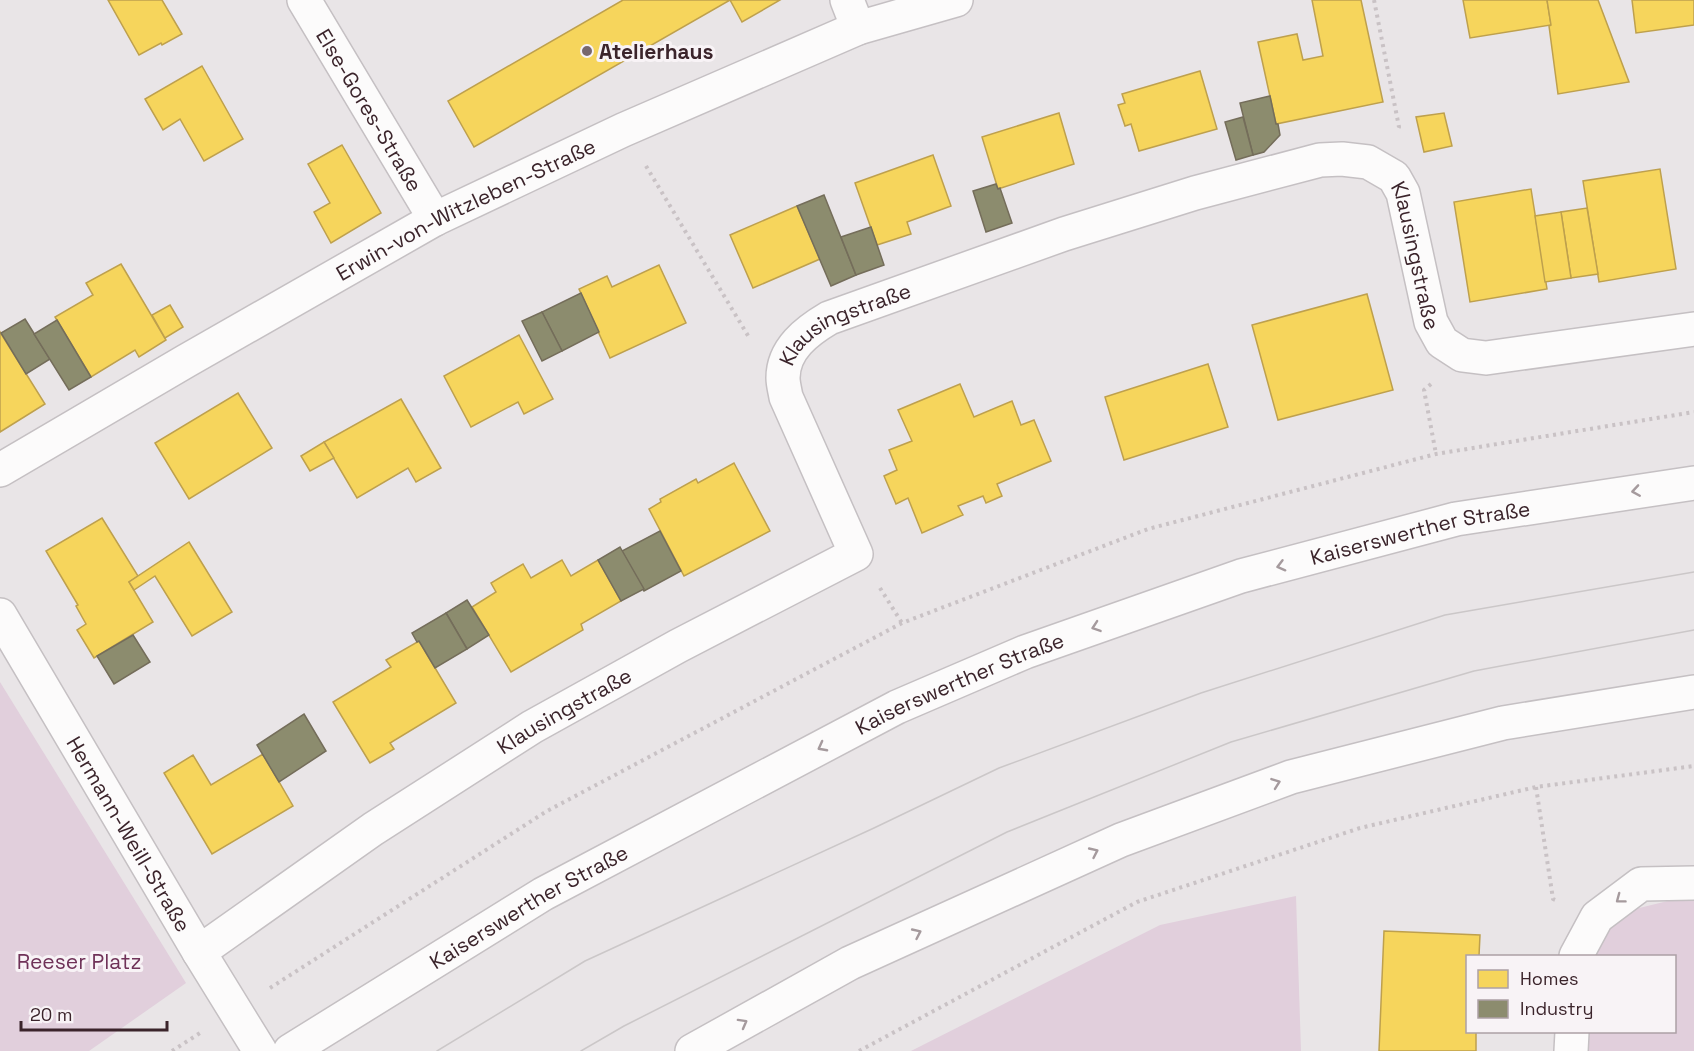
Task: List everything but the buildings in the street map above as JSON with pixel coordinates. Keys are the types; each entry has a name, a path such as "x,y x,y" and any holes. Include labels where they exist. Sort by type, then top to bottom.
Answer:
{"street":[{"name":"Else-Gores-Straße","path":"304,0 435,219"},
{"name":"Erwin-von-Witzleben-Straße","path":"0,470 435,219 623,130 853,14 956,0"},
{"name":"Klausingstraße","path":"199,952 373,829 532,727 678,646 856,554 786,397 783,376 788,355 798,341 813,327 829,318 1064,234 1195,194 1320,160 1342,159 1368,162 1394,177 1403,193 1431,322 1442,342 1462,355"},
{"path":"1462,355 1486,358 1694,329"},
{"name":"Kaiserswerther Straße","path":"290,1051 543,894 897,707 1025,652 1241,576 1456,519 1694,483"},
{"name":"Hermann-Weill-Straße","path":"0,615 260,1051"},
{"path":"692,1051 850,963 1121,840 1291,777 1503,723 1694,692"},
{"path":"1577,955 1598,916 1641,884 1694,883"},
{"path":"1571,1051 1572,1033"}],"path":[{"path":"1374,0 1399,127 1380,168"},
{"path":"623,130 749,338 788,355"},
{"path":"1436,454 1424,390 1462,355"},
{"path":"859,1051 1137,902 1360,828 1536,787 1694,766"},
{"path":"1536,787 1553,899 1598,916"}],"green space":[{"name":"Reeser Platz","path":"0,682 186,983 89,1051 0,1051"},
{"path":"1296,896 1301,1051 911,1051 1160,925"},
{"path":"1676,899 1694,899 1694,1051 1583,1051 1584,1033 1676,1033 1676,955 1589,955 1600,931 1627,911"}],"tram line":[{"path":"437,1051 585,961 999,768 1201,693 1445,615 1694,572"},
{"path":"581,1051 624,1026 1007,832 1231,742 1474,671 1694,630"}],"place":[{"name":"Atelierhaus","path":"587,51"}]}
